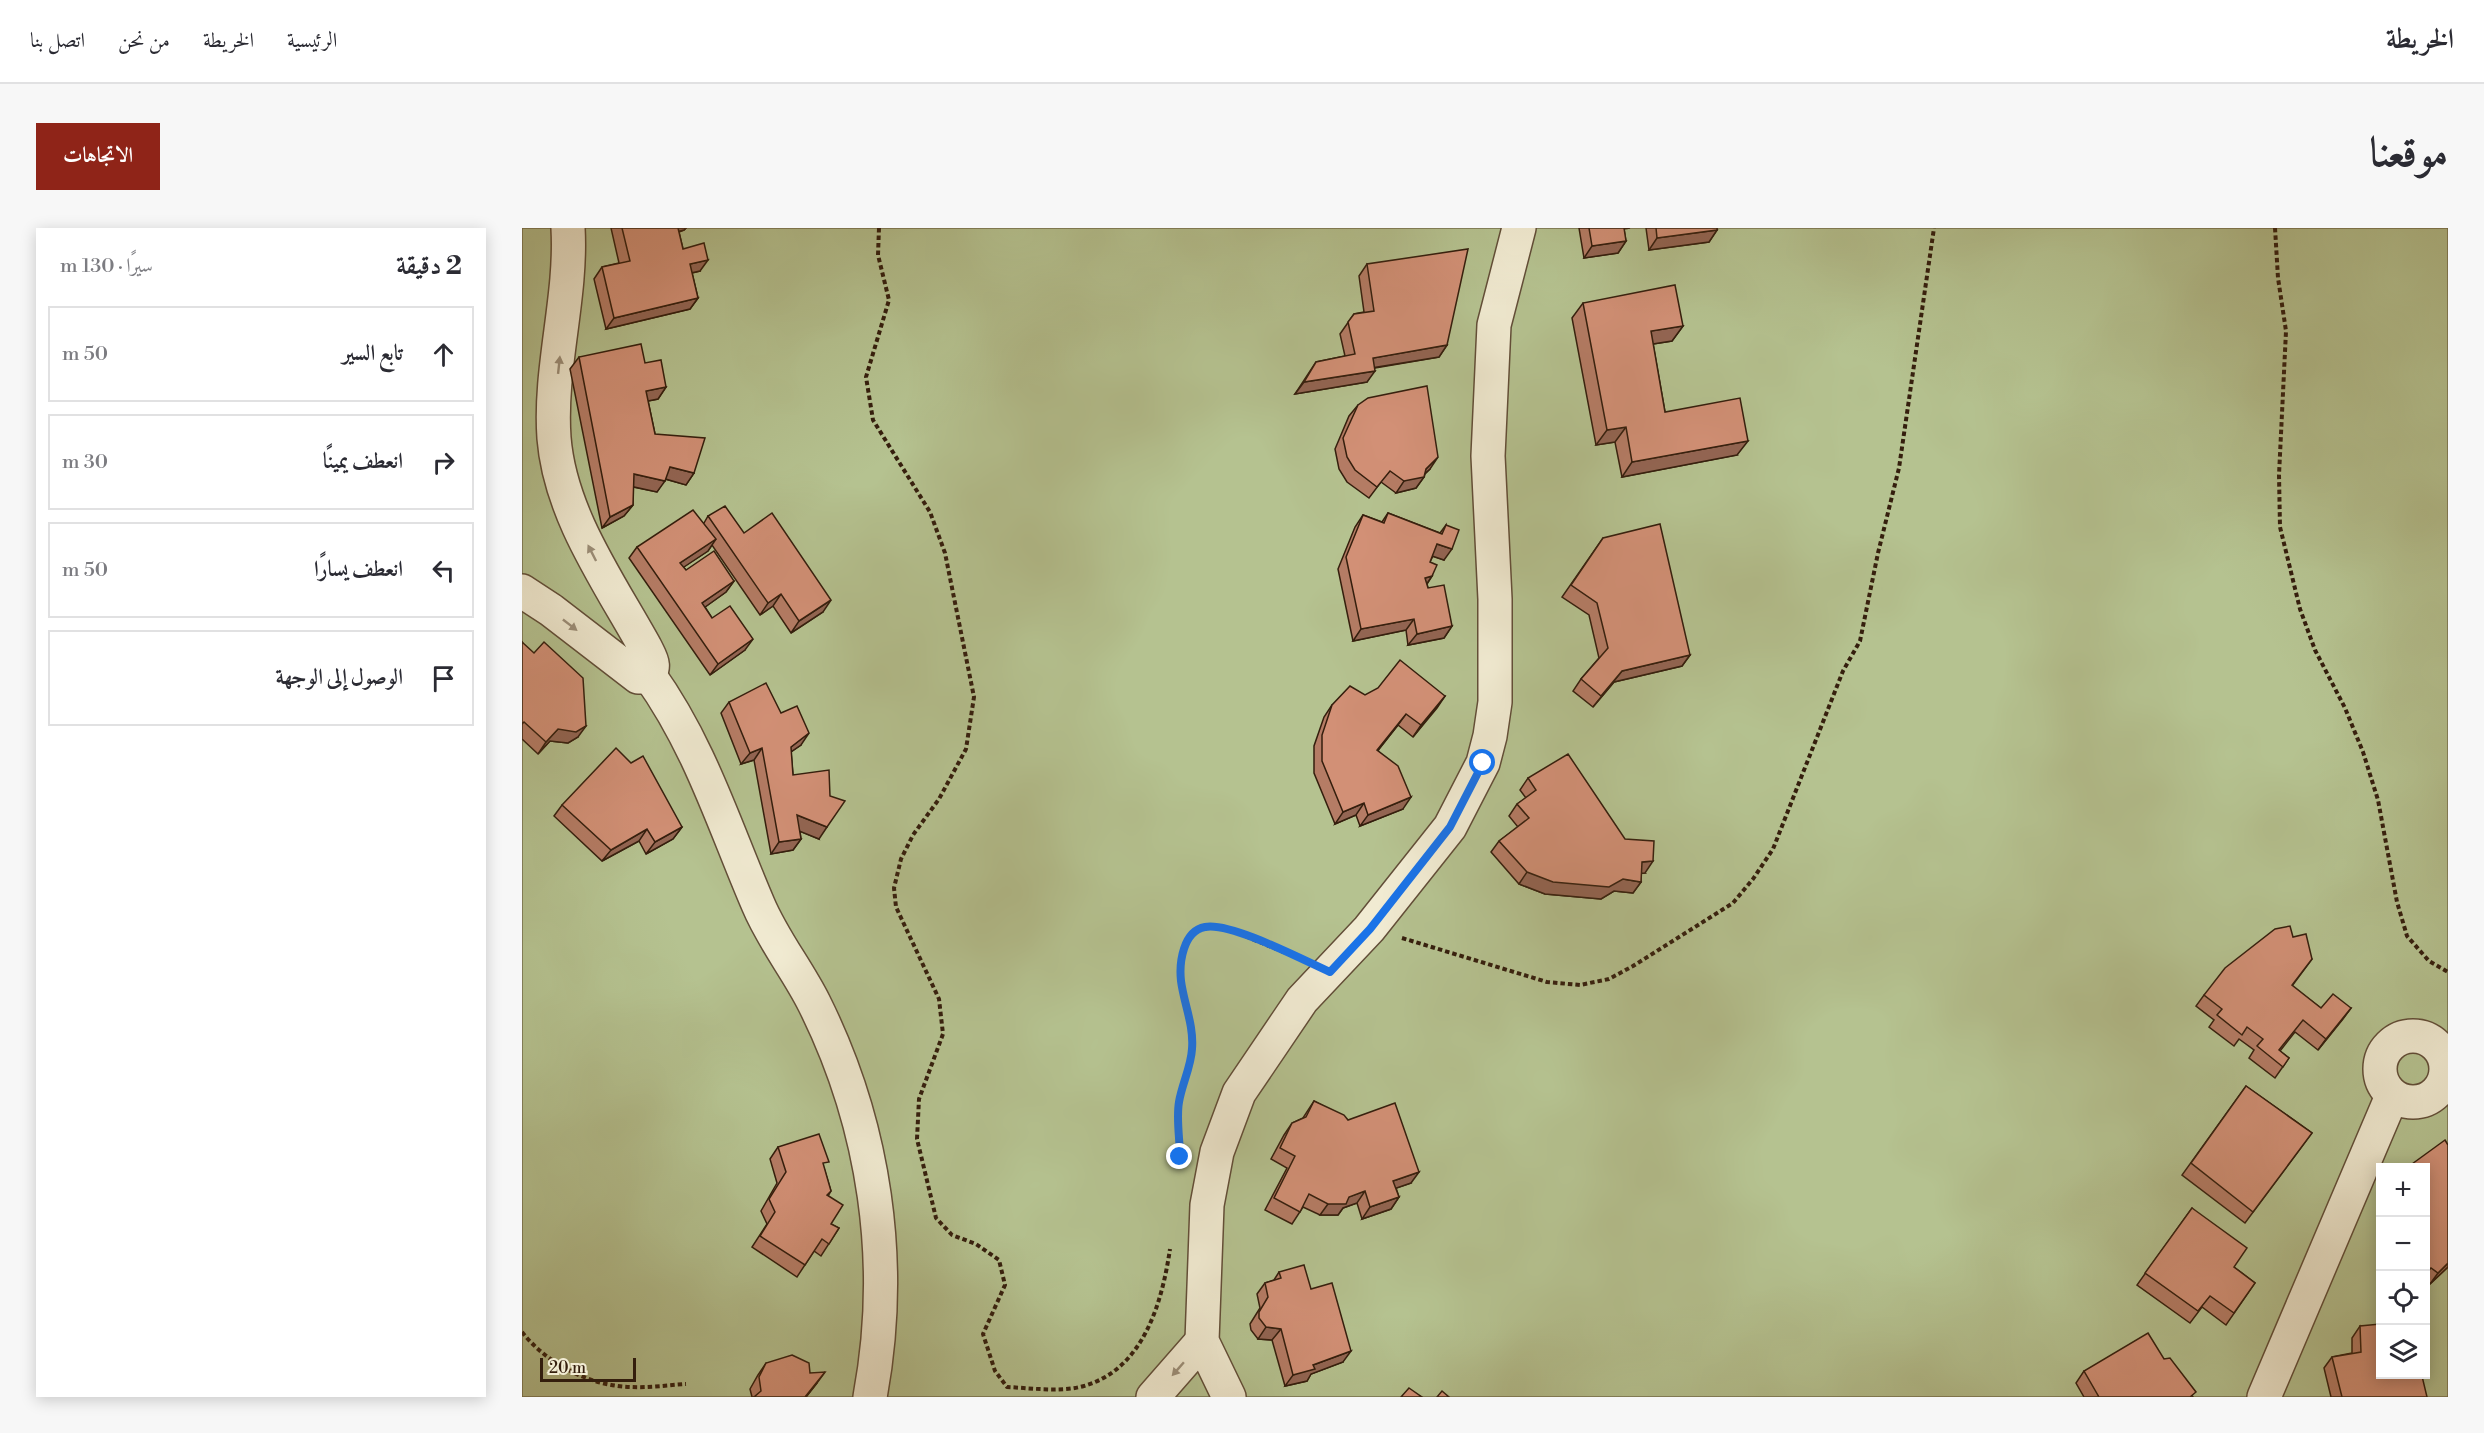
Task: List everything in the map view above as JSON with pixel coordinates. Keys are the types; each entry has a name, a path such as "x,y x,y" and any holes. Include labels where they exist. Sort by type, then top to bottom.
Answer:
{"street":[{"path":"522,591 551,610 634,675 642,678 649,675 653,669 652,662 578,526 557,458 554,437 555,395 568,272 568,228"},
{"path":"1229,1397 1202,1341 1207,1205 1217,1152 1239,1094 1269,1045 1302,999 1370,929 1450,827 1483,763 1490,736 1495,702 1495,599 1488,456 1494,325 1519,228"},
{"path":"649,675 701,762 759,907 777,944 813,1000 831,1038 850,1092 874,1190 881,1247 881,1327 870,1397"},
{"path":"2416,1036 2432,1042 2443,1055 2447,1072 2442,1086 2432,1097 2419,1102 2405,1102 2392,1096 2382,1082 2379,1065 2386,1049 2399,1039 2416,1036"},
{"path":"2264,1397 2392,1096"},
{"path":"1153,1397 1202,1341"}],"path":[{"path":"879,228 878,255 889,300 866,377 873,420 930,512 945,552 974,697 966,749 939,799 913,835 901,859 894,888 896,907 939,999 943,1034 919,1099 917,1139 936,1218 952,1235 976,1244 999,1260 1005,1285 983,1334 995,1371 1007,1387 1045,1389 1081,1387 1115,1371 1131,1356 1154,1316 1164,1290 1170,1247"},
{"path":"1370,929 1547,982 1580,985 1609,978 1633,966 1733,903 1753,879 1773,849 1843,671 1860,642 1899,468 1934,228"},
{"path":"2275,228 2277,268 2286,331 2278,474 2280,527 2303,619 2314,650 2358,741 2378,800 2397,902 2407,936 2429,961 2448,972"},
{"path":"1179,1169 1178,1105 1192,1049 1190,1013 1181,982 1181,964 1185,946 1193,933 1206,927 1233,931 1330,972"},
{"path":"522,1332 533,1347 579,1377 629,1387 686,1384"}],"green space":[{"path":"522,228 2448,228 2448,1397 522,1397"}],"building":[{"path":"622,228 678,228 683,249 704,243 708,260 690,264 698,298 614,318 602,267 630,261"},
{"path":"1589,228 1624,228 1626,241 1592,246"},
{"path":"1656,228 1717,228 1717,230 1657,238"},
{"path":"1468,249 1447,345 1373,358 1375,371 1304,382 1316,362 1355,354 1348,322 1354,314 1374,311 1367,264"},
{"path":"1675,285 1683,326 1651,331 1665,412 1740,398 1748,441 1632,462 1626,427 1607,430 1583,303"},
{"path":"641,344 645,363 661,360 666,387 646,391 655,434 705,438 694,473 670,467 665,481 634,474 633,505 610,517 579,357"},
{"path":"1427,386 1438,457 1426,469 1424,477 1404,481 1390,471 1377,487 1355,470 1347,457 1343,438 1358,405 1368,398"},
{"path":"725,506 744,533 772,513 831,600 799,621 781,594 768,603 708,516"},
{"path":"693,510 716,539 680,563 686,570 714,551 734,581 702,603 712,618 730,606 753,639 718,664 637,547"},
{"path":"1388,513 1442,534 1446,525 1459,530 1452,549 1437,544 1430,562 1437,565 1432,576 1425,578 1428,588 1444,585 1452,626 1417,634 1414,619 1361,629 1346,557 1363,515 1384,523"},
{"path":"1660,524 1690,655 1622,671 1601,696 1581,679 1608,648 1597,603 1571,585 1603,538"},
{"path":"522,642 534,653 544,642 583,678 586,726 576,732 558,729 546,742 524,722 522,724"},
{"path":"1400,660 1445,696 1421,725 1406,714 1377,750 1398,766 1411,797 1368,815 1364,803 1343,812 1322,761 1322,735 1332,705 1350,686 1365,695 1378,688"},
{"path":"766,683 781,713 797,706 809,733 791,747 793,775 829,770 830,796 845,801 827,827 797,815 801,839 779,842 762,748 750,753 729,702"},
{"path":"616,748 631,763 643,756 682,827 655,842 647,829 611,850 562,805"},
{"path":"1568,754 1625,839 1654,841 1653,861 1642,862 1641,882 1623,879 1609,887 1553,882 1527,872 1499,841 1529,818 1517,804 1536,790 1528,778"},
{"path":"2290,926 2293,937 2306,934 2312,959 2292,985 2321,1008 2333,994 2351,1008 2326,1039 2303,1020 2279,1050 2289,1058 2283,1067 2257,1046 2263,1039 2247,1027 2242,1035 2217,1015 2222,1009 2204,995 2225,968 2275,929"},
{"path":"2246,1086 2312,1133 2253,1212 2191,1163"},
{"path":"1314,1101 1344,1115 1348,1120 1395,1103 1419,1172 1393,1181 1399,1197 1370,1207 1365,1191 1349,1197 1346,1204 1328,1204 1309,1194 1300,1212 1274,1198 1295,1156 1280,1148 1292,1123 1306,1117"},
{"path":"819,1134 829,1162 823,1163 831,1191 827,1195 843,1205 831,1224 839,1228 829,1244 822,1239 805,1265 760,1236 775,1212 769,1199 786,1172 778,1147"},
{"path":"2445,1140 2448,1145 2448,1263 2438,1273 2430,1269 2430,1163 2413,1163"},
{"path":"2192,1208 2247,1248 2234,1267 2255,1283 2234,1313 2210,1296 2198,1311 2145,1273"},
{"path":"1304,1265 1311,1289 1332,1283 1351,1351 1313,1365 1315,1369 1293,1375 1281,1329 1266,1327 1259,1318 1259,1312 1268,1297 1265,1283 1281,1278 1279,1272"},
{"path":"2376,1324 2376,1379 2423,1379 2427,1397 2342,1397 2332,1357 2361,1352 2360,1326"},
{"path":"2148,1333 2164,1359 2170,1358 2196,1392 2190,1397 2099,1397 2084,1371"},
{"path":"792,1355 809,1363 810,1373 825,1372 805,1397 754,1397 761,1391 759,1377 766,1363"},
{"path":"1409,1388 1422,1397 1401,1397"},
{"path":"1442,1391 1449,1397 1437,1397"}],"route":[{"path":"1180,1157 1178,1105 1192,1049 1190,1013 1181,982 1181,964 1185,946 1193,933 1206,927 1220,927 1330,972 1370,929 1417,866 1450,827 1467,798 1483,763"}]}
